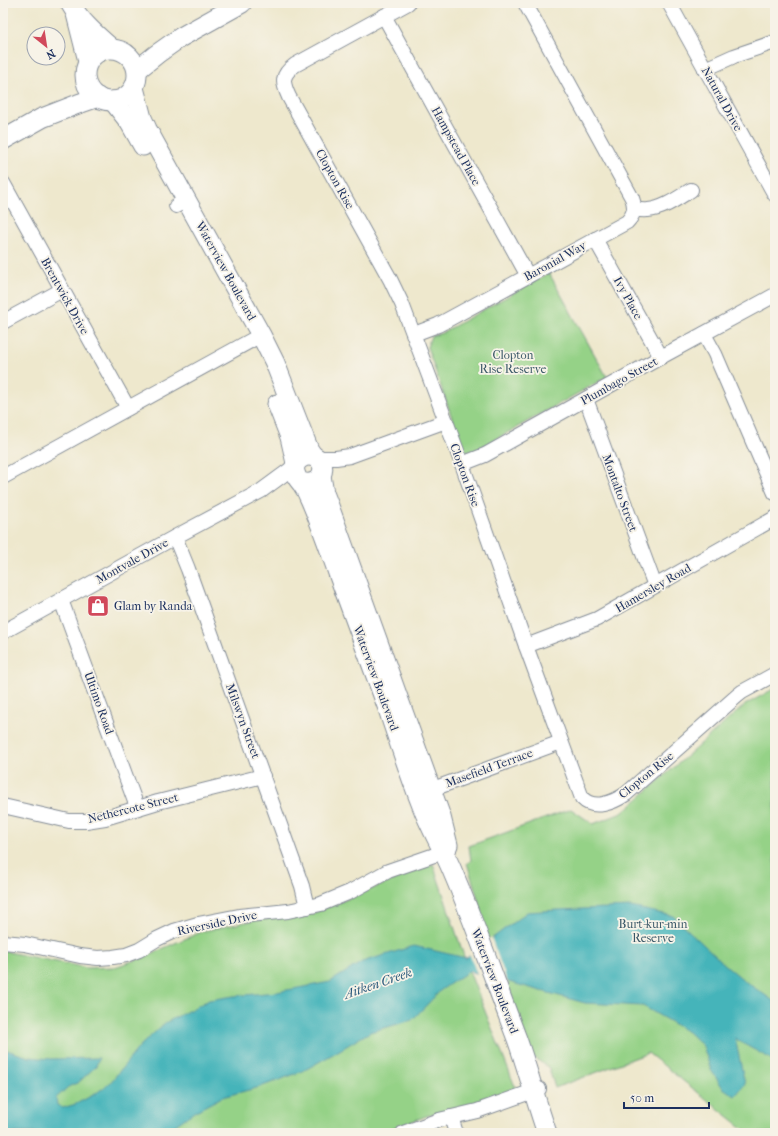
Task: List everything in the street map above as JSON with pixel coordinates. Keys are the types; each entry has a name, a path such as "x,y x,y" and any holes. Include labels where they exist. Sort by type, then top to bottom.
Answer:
{"street":[{"path":"127,65 242,3"},
{"name":"Clopton Rise","path":"408,3 290,68 286,72 284,82 285,87 390,279 402,304 462,464 526,646 582,798 588,804 593,805 619,799 742,692 775,674"},
{"path":"525,3 632,198 635,209 646,211 654,210 691,190"},
{"name":"Natural Drive","path":"669,3 775,195"},
{"path":"3,140 42,118 78,104 105,99 121,99 128,95 127,65 95,35 73,8"},
{"path":"73,8 86,70 87,86 92,93 105,99"},
{"name":"Hampstead Place","path":"384,16 528,276"},
{"path":"705,69 734,56 775,42"},
{"path":"42,118 86,70 94,54 102,50 127,65"},
{"name":"Waterview Boulevard","path":"127,65 142,118 181,203"},
{"name":"Waterview Boulevard","path":"105,99 136,134 181,203 256,338 275,364 309,450 318,466 324,493 370,642"},
{"name":"Brentwick Drive","path":"3,183 128,408"},
{"name":"Baronial Way","path":"414,334 438,325 627,222 634,214 635,209"},
{"name":"Ivy Place","path":"595,239 661,357"},
{"path":"3,322 62,290"},
{"name":"Plumbago Street","path":"462,464 485,455 775,295"},
{"path":"704,334 715,354 775,493"},
{"path":"3,476 256,338"},
{"name":"Waterview Boulevard","path":"256,338 266,375 288,431 298,473 370,642 425,792 441,817 446,851 454,874 536,1090 558,1133"},
{"name":"Montalto Street","path":"586,399 655,586"},
{"path":"318,466 336,458 350,456 446,421"},
{"path":"307,456 318,466 317,481 312,483 307,484 298,473 298,460 304,457 307,456"},
{"name":"Montvale Drive","path":"3,632 261,491 287,483 298,473"},
{"name":"Hamersley Road","path":"526,646 598,620 775,518"},
{"name":"Milswyn Street","path":"175,537 263,776 302,886 307,907"},
{"name":"Ultimo Road","path":"61,600 137,808"},
{"name":"Masefield Terrace","path":"425,792 561,742"},
{"name":"Nethercote Street","path":"3,806 69,821 86,821 105,818 137,808 263,776"},
{"name":"Riverside Drive","path":"3,942 25,944 80,956 98,958 113,957 138,950 174,931 198,924 239,916 288,911 336,898 388,871 446,851"},
{"path":"403,1133 431,1122 477,1112 536,1090"},
{"name":"Waterview Boulevard","path":"536,1090 547,1133"},
{"path":"451,1117 456,1133"}],"green space":[{"name":"Clopton Rise Reserve","path":"549,273 607,377 471,453 463,449 427,347 431,336 442,333"},
{"name":"Burt-kur-min Reserve","path":"775,688 775,1133 749,1133 648,1053 555,1088 549,1068 532,1056 481,918 481,909 467,863 471,861 469,846 571,809 593,824 622,813 745,705"},
{"path":"433,864 469,971 516,1089 468,1107 435,1113 380,1133 3,1133 3,951 87,968 115,967 142,958 204,931 251,921 313,913"}],"water":[{"name":"Aitken Creek","path":"631,907 673,916 722,962 746,982 775,1002 775,1064 771,1059 735,1038 745,1084 735,1096 723,1088 711,1070 703,1046 688,1032 643,1006 585,1003 469,971 441,990 412,1020 370,1032 303,1071 260,1087 222,1097 194,1112 164,1133 3,1133 3,1049 29,1057 51,1059 99,1058 96,1066 79,1082 68,1087 56,1098 57,1105 63,1108 76,1104 95,1094 110,1083 140,1046 165,1023 209,1000 277,992 330,982 362,962 414,946 466,958 527,912"}],"pier":[{"path":"491,937 508,984 478,976 469,953"}],"place":[{"name":"Glam by Randa","path":"98,606"}]}
